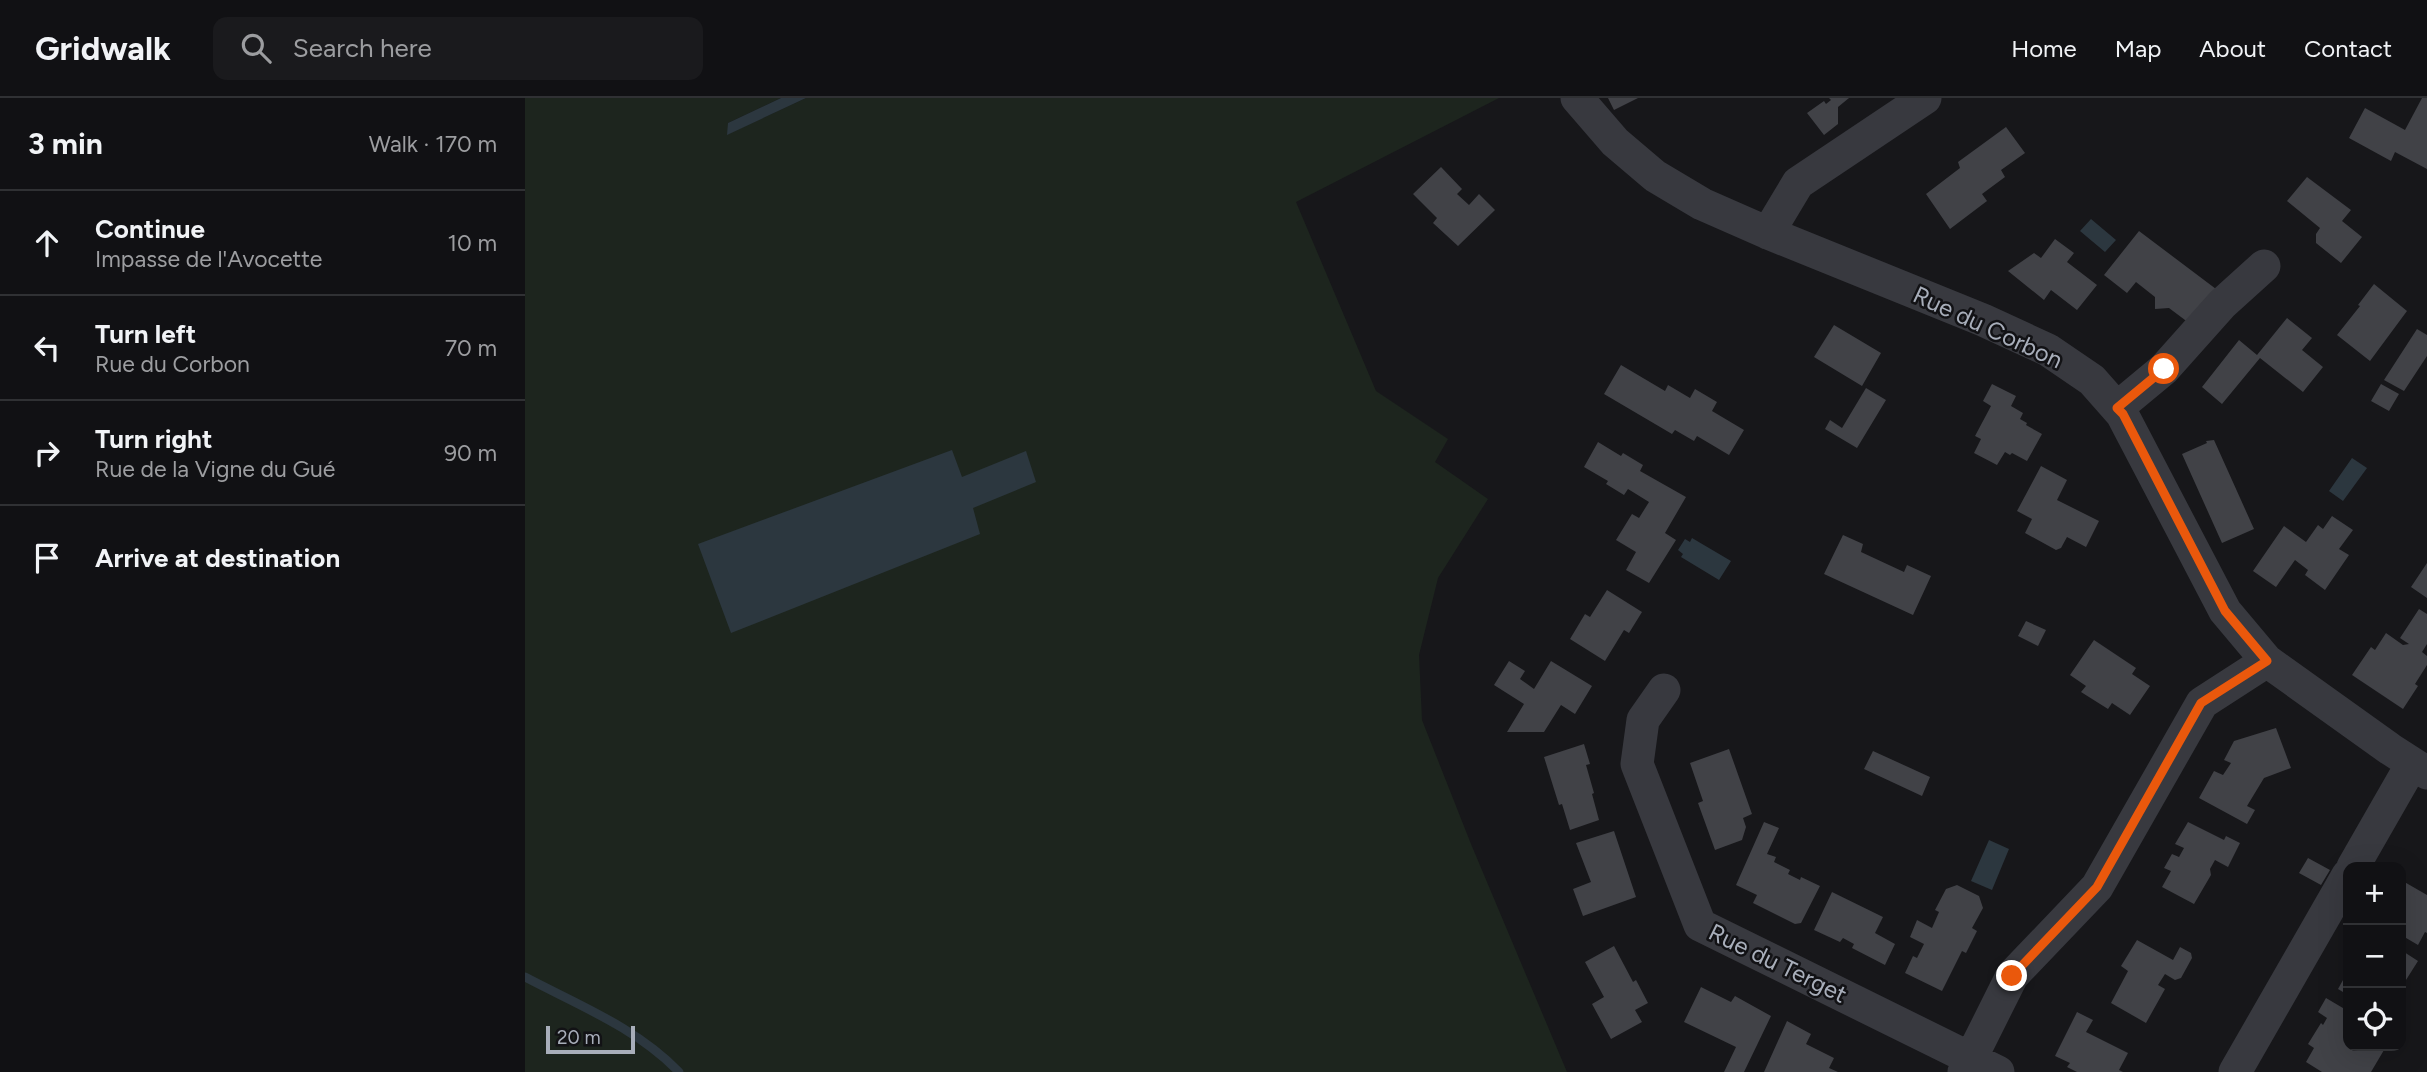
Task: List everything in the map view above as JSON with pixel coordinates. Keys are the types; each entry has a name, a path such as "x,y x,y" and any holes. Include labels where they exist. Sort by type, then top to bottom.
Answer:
{"street":[{"name":"Rue du Corbon","path":"1577,98 1615,142 1655,176 1702,204 1983,320 2048,350 2092,380 2123,414 2225,611 2267,661 2420,768"},
{"path":"1767,233 1798,183 1925,98"},
{"path":"2117,408 2164,369 2222,304 2264,266"},
{"path":"1978,1067 2012,976 2097,887 2201,703 2267,661"},
{"name":"Rue du Terget","path":"1664,690 1643,720 1637,764 1700,925 1978,1067"},
{"path":"2356,862 2420,768"},
{"path":"2235,1072 2343,884"}],"shaded area":[{"path":"525,98 781,98 728,123 728,134 806,98 1499,98 1296,202 1376,391 1448,439 1435,462 1488,499 1438,578 1419,655 1422,720 1567,1072 525,1072"},
{"path":"781,98 806,98 727,135 728,123"},
{"path":"2091,219 2116,240 2105,252 2080,231"},
{"path":"952,450 962,477 1026,451 1036,482 973,508 980,534 731,633 698,544"},
{"path":"2352,458 2367,468 2343,501 2329,491"},
{"path":"1692,538 1731,561 1719,580 1681,557 1683,554 1678,550 1685,539 1690,542"},
{"path":"1989,840 2009,849 1992,890 1971,881"}],"building":[{"path":"1608,98 1638,98 1614,110"},
{"path":"1829,98 1849,98 1838,107 1838,124 1824,135 1807,113 1824,101 1826,104 1831,100"},
{"path":"2422,98 2427,98 2427,169 2395,152 2391,161 2349,138 2365,108 2405,130"},
{"path":"2006,127 2025,153 2001,170 2005,177 1982,194 1987,201 1950,229 1926,194 1960,168 1958,162"},
{"path":"1441,167 1462,189 1457,194 1469,205 1479,194 1495,210 1458,246 1433,223 1437,218 1413,194"},
{"path":"2307,177 2351,210 2342,221 2362,237 2341,263 2316,243 2316,234 2320,228 2287,201"},
{"path":"2139,231 2216,289 2189,323 2169,308 2155,309 2155,297 2136,282 2127,293 2104,275"},
{"path":"2055,239 2074,253 2067,262 2097,285 2077,310 2051,290 2044,300 2008,271 2034,253 2041,258"},
{"path":"2374,284 2407,311 2370,361 2337,335"},
{"path":"2287,318 2312,338 2302,350 2323,367 2303,392 2260,358 2222,404 2202,387 2239,340 2257,355"},
{"path":"1834,325 1881,353 1862,386 1814,357"},
{"path":"2417,329 2427,335 2427,356 2404,391 2384,380"},
{"path":"1621,365 1665,391 1668,385 1690,398 1695,389 1717,402 1712,411 1744,430 1729,455 1697,436 1694,441 1675,430 1672,434 1604,394"},
{"path":"1992,384 2016,396 2011,406 2023,413 2020,419 2027,423 2026,425 2042,434 2027,461 2005,452 1997,465 1974,453 1981,439 1975,436 1991,406 1983,401"},
{"path":"2381,384 2399,394 2389,411 2371,401"},
{"path":"1866,388 1886,400 1857,448 1825,429 1830,420 1842,428"},
{"path":"2214,440 2254,529 2222,543 2182,454 2207,443 2206,441"},
{"path":"1598,442 1643,465 1640,471 1686,497 1665,533 1676,540 1649,583 1626,570 1636,552 1616,540 1632,514 1639,518 1649,502 1628,489 1624,495 1606,484 1608,481 1584,467"},
{"path":"2041,466 2067,480 2057,500 2099,521 2086,547 2067,537 2061,548 2056,550 2025,533 2032,519 2017,511"},
{"path":"2332,516 2353,530 2339,549 2349,555 2325,590 2305,575 2308,570 2295,560 2276,587 2253,571 2284,526 2306,542 2318,525 2323,529"},
{"path":"1843,535 1863,544 1861,552 1904,572 1907,565 1931,576 1913,615 1824,574"},
{"path":"2427,563 2427,598 2411,587"},
{"path":"1607,590 1642,612 1629,633 1624,630 1605,661 1570,639 1585,614 1590,617"},
{"path":"2419,609 2427,614 2427,644 2422,652 2427,656 2427,665 2415,684 2418,686 2403,709 2352,675 2371,647 2375,650 2386,633 2403,645 2409,644 2400,638"},
{"path":"2026,621 2046,630 2038,646 2018,636"},
{"path":"2094,640 2136,668 2132,674 2150,686 2130,715 2112,703 2108,709 2081,692 2086,686 2070,675"},
{"path":"1509,661 1525,671 1520,679 1534,689 1551,661 1592,686 1575,714 1561,705 1544,732 1507,732 1524,704 1494,685"},
{"path":"2276,728 2291,768 2264,778 2247,806 2255,810 2247,824 2199,798 2214,771 2223,775 2231,763 2224,760 2234,741"},
{"path":"1584,744 1590,764 1586,765 1599,820 1570,830 1544,757"},
{"path":"1729,749 1752,814 1743,818 1746,827 1742,840 1715,850 1698,803 1703,801 1690,763"},
{"path":"1873,751 1930,777 1922,796 1864,769"},
{"path":"1764,822 1779,828 1767,854 1776,857 1774,862 1790,870 1788,874 1820,886 1801,923 1795,924 1753,903 1757,895 1736,885"},
{"path":"2188,822 2224,840 2226,836 2240,843 2228,867 2215,860 2210,869 2211,875 2194,904 2162,887 2171,871 2164,868 2172,854 2179,857 2184,848 2175,844"},
{"path":"1614,831 1636,897 1583,916 1573,889 1591,882 1576,843"},
{"path":"2308,858 2330,870 2321,885 2299,873"},
{"path":"2406,883 2427,895 2427,933 2425,932 2418,945 2406,938"},
{"path":"1957,885 1979,896 1983,908 1972,928 1977,931 1966,953 1962,951 1942,991 1905,973 1913,956 1917,958 1924,944 1910,937 1917,920 1932,928 1939,912 1935,910 1946,889"},
{"path":"1832,892 1883,917 1875,933 1895,944 1885,965 1852,948 1854,944 1843,938 1840,942 1814,930"},
{"path":"2137,940 2173,960 2180,947 2191,953 2192,958 2181,978 2175,980 2165,974 2158,985 2165,989 2146,1023 2111,1003 2128,971 2121,966"},
{"path":"1614,946 1633,982 1636,980 1648,1003 1635,1010 1642,1022 1611,1039 1592,1004 1604,997 1585,962"},
{"path":"2406,953 2418,961 2406,980"},
{"path":"1701,987 1731,1002 1735,996 1771,1016 1744,1072 1724,1072 1736,1047 1684,1022"},
{"path":"2326,998 2343,1008 2343,1051 2383,1051 2371,1072 2322,1072 2306,1062 2314,1048 2308,1044 2327,1018 2318,1012"},
{"path":"2077,1012 2093,1020 2086,1032 2128,1053 2119,1070 2123,1072 2077,1072 2067,1067 2070,1063 2055,1056"},
{"path":"1787,1021 1811,1034 1806,1044 1834,1058 1829,1068 1838,1072 1764,1072"}],"waterway":[{"path":"525,977 626,1030 679,1072"}],"route":[{"path":"2012,976 2097,887 2201,703 2267,661 2225,611 2123,414 2117,408 2164,369"}]}
